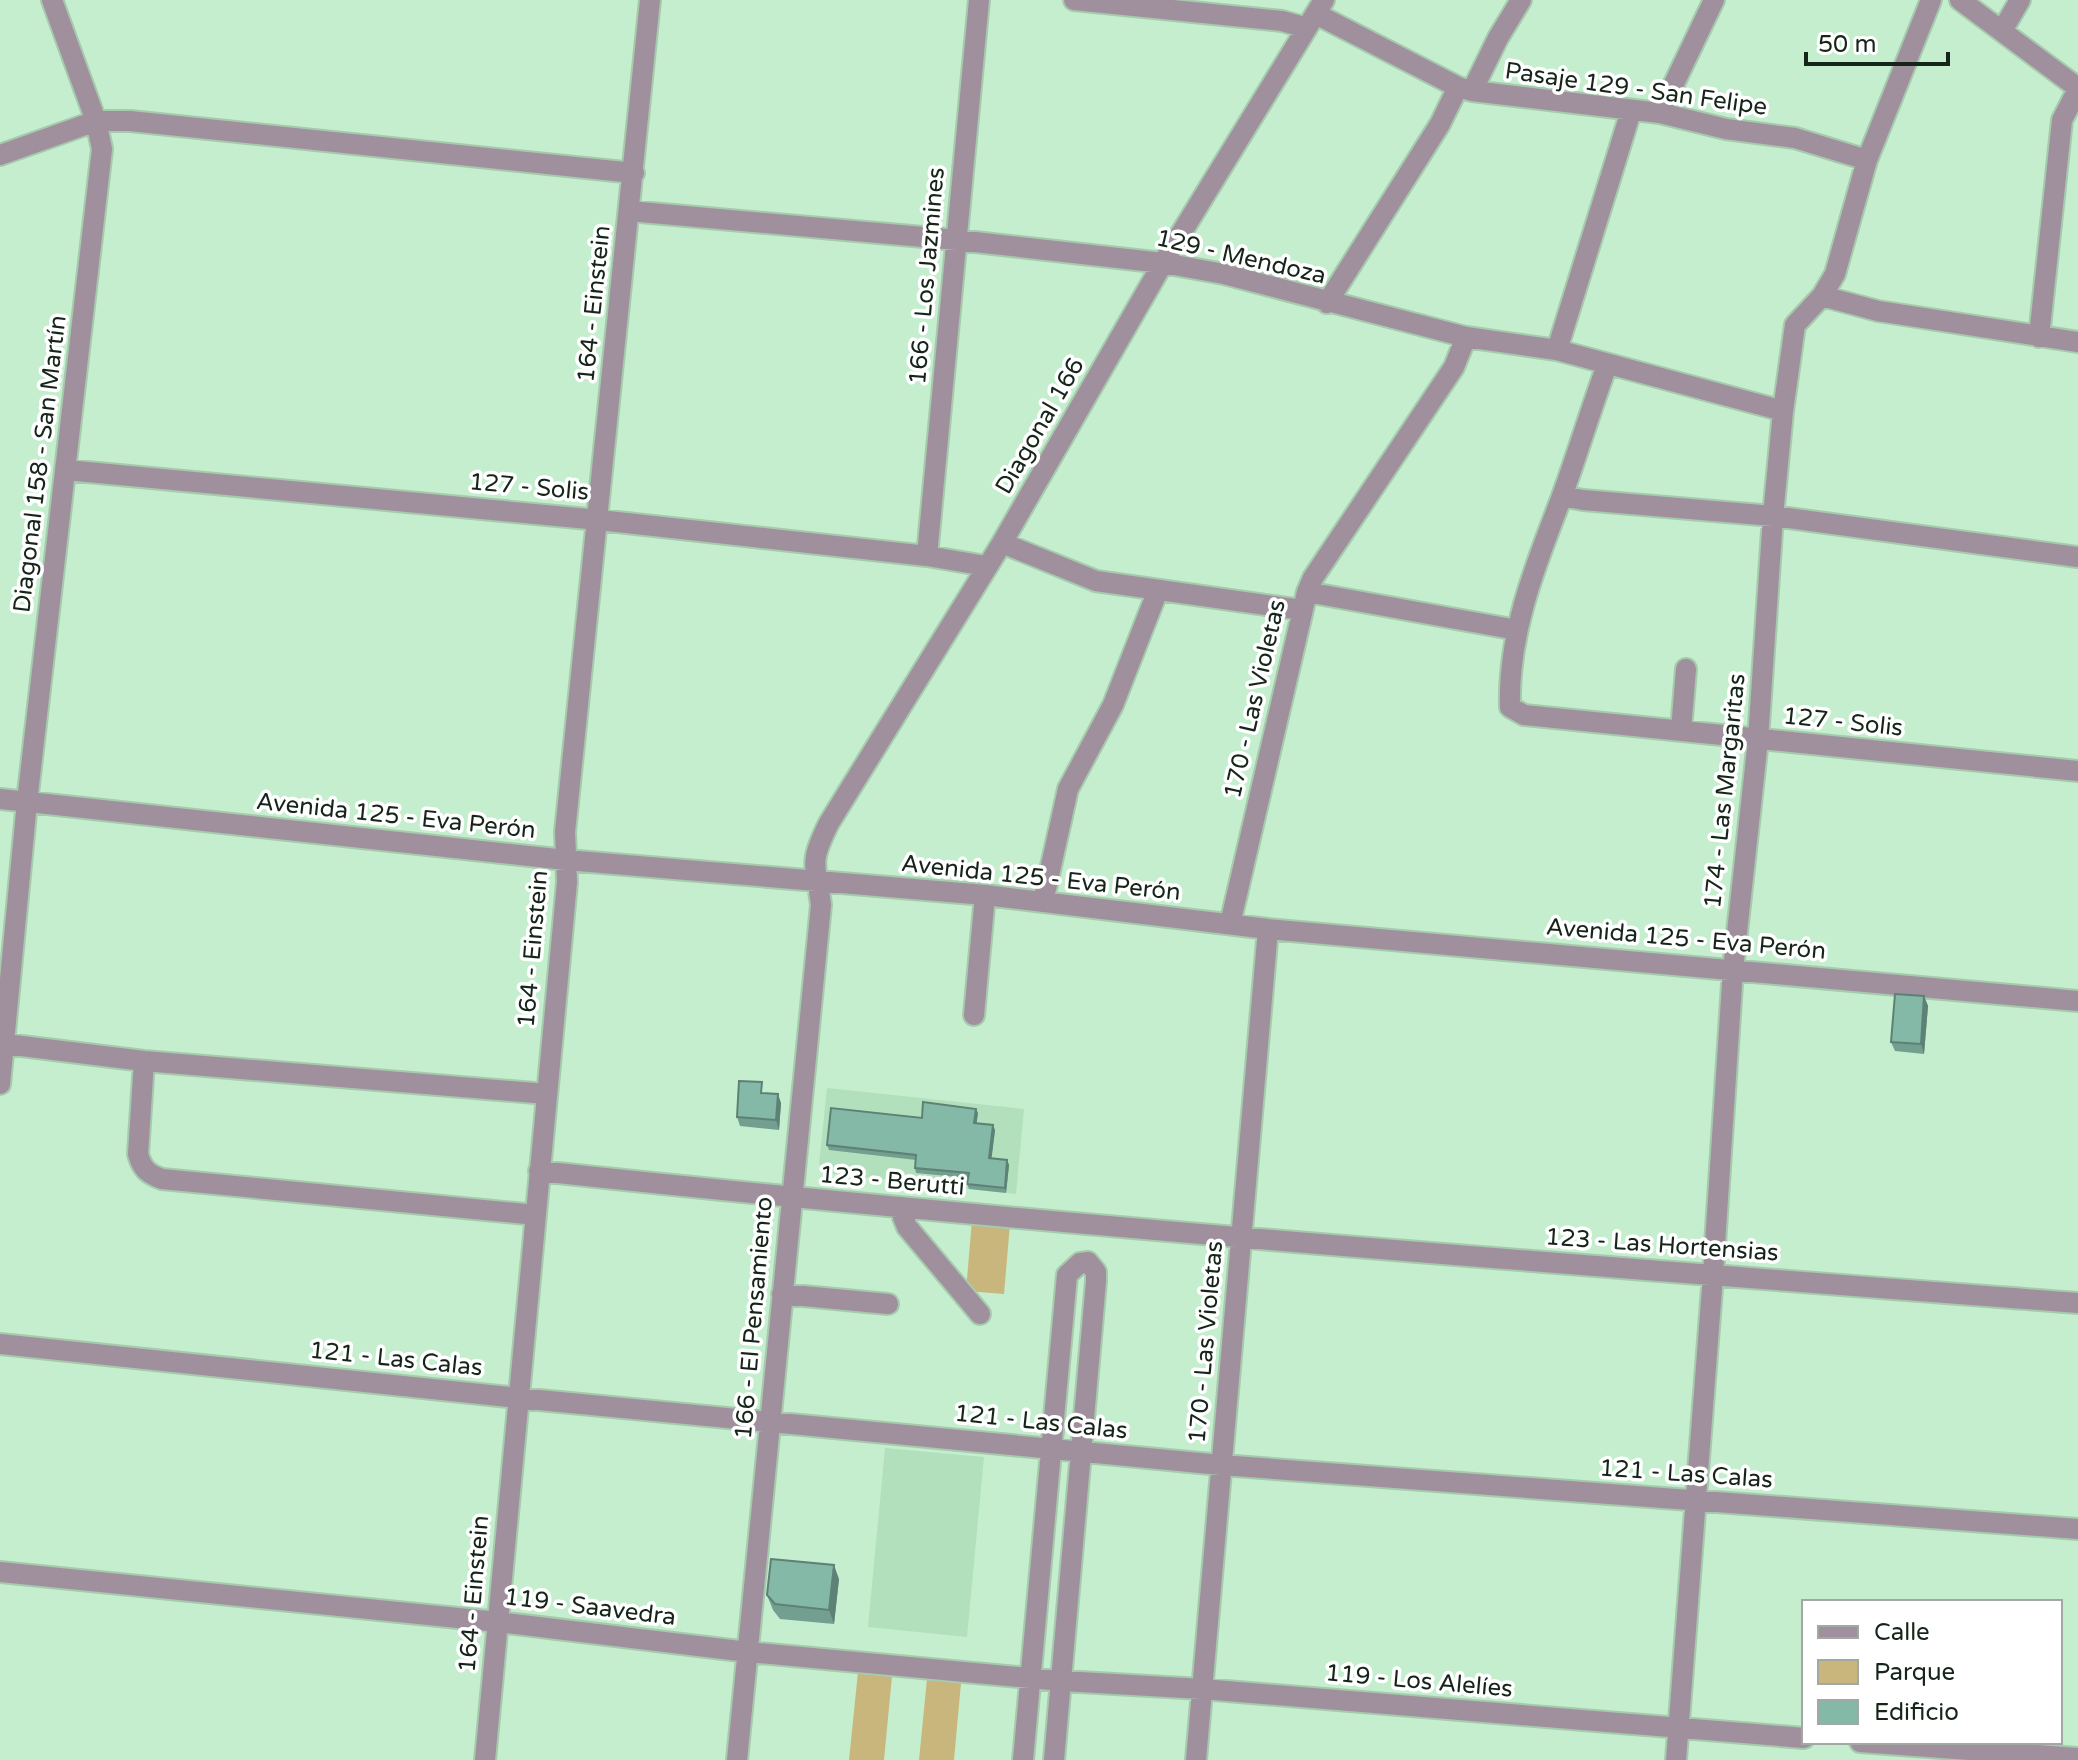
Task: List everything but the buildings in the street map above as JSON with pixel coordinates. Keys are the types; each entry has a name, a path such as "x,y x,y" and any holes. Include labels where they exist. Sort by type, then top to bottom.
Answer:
{"street":[{"name":"Diagonal 158 - San Martín","path":"0,1084 27,802 102,149 96,121 52,0"},
{"name":"164 - Einstein","path":"485,1760 567,882 565,832 650,0"},
{"name":"166 - Los Jazmines","path":"927,556 979,0"},
{"name":"Pasaje 129 - San Felipe","path":"1074,0 1282,21 1318,9 1465,89 1660,113 1726,129 1795,138 1867,160"},
{"path":"1327,303 1521,0"},
{"path":"1660,113 1714,0"},
{"name":"174 - Las Margaritas","path":"1676,1760 1733,969 1758,740 1783,411 1795,325 1822,296 1835,274 1867,160 1931,0"},
{"path":"1960,0 2078,88 2062,120 2039,337"},
{"path":"2002,31 2020,0"},
{"name":"Diagonal 166","path":"815,881 813,864 829,823 1002,543 1163,263 1318,9"},
{"path":"1557,350 1631,111"},
{"path":"0,155 96,121 130,121 634,173"},
{"name":"129 - Mendoza","path":"629,211 957,240 1163,263 1224,274 1466,337 1557,350 1783,411"},
{"path":"1822,296 1878,311 2078,342"},
{"name":"170 - Las Violetas","path":"1230,924 1304,601 1313,578 1454,367 1466,337"},
{"path":"1002,543 1096,581 1158,590 1304,601 1517,630 1529,581 1607,365"},
{"name":"127 - Solis","path":"66,470 599,520 927,556 986,566"},
{"path":"1562,496 1773,516 2078,557"},
{"path":"1043,902 1068,789 1113,705 1158,590"},
{"name":"127 - Solis","path":"1517,630 1510,707 1524,715 2078,771"},
{"path":"1681,730 1686,669"},
{"name":"Avenida 125 - Eva Perón","path":"0,799 566,860 985,895 1268,929 2078,1001"},
{"name":"166 - El Pensamiento","path":"737,1760 821,905 815,881"},
{"path":"974,1015 985,895"},
{"name":"170 - Las Violetas","path":"1196,1760 1268,929"},
{"path":"5,1044 144,1061 547,1094"},
{"path":"144,1061 138,1154 142,1166 162,1179 536,1215"},
{"name":"123 - Berutti","path":"539,1171 791,1198 1242,1238"},
{"path":"899,1207 907,1227 980,1314"},
{"name":"123 - Las Hortensias","path":"1242,1238 2078,1303"},
{"path":"1023,1760 1067,1275 1080,1263 1088,1262 1096,1272 1096,1281 1054,1760"},
{"path":"782,1294 888,1304"},
{"name":"121 - Las Calas","path":"0,1344 518,1398 1221,1465 2078,1529"},
{"name":"119 - Saavedra","path":"0,1572 498,1622 748,1652 1030,1677"},
{"name":"119 - Los Alelíes","path":"1030,1677 1802,1738"},
{"path":"1887,1744 2078,1758"}],"shaded area":[{"path":"827,1088 1024,1109 1016,1194 827,1173 819,1164"},
{"path":"885,1448 984,1457 967,1637 868,1627"}],"green space":[{"path":"972,1220 1010,1224 1004,1294 966,1291"},
{"path":"858,1672 892,1676 884,1760 849,1760"},
{"path":"927,1679 961,1683 954,1760 919,1760"}]}
